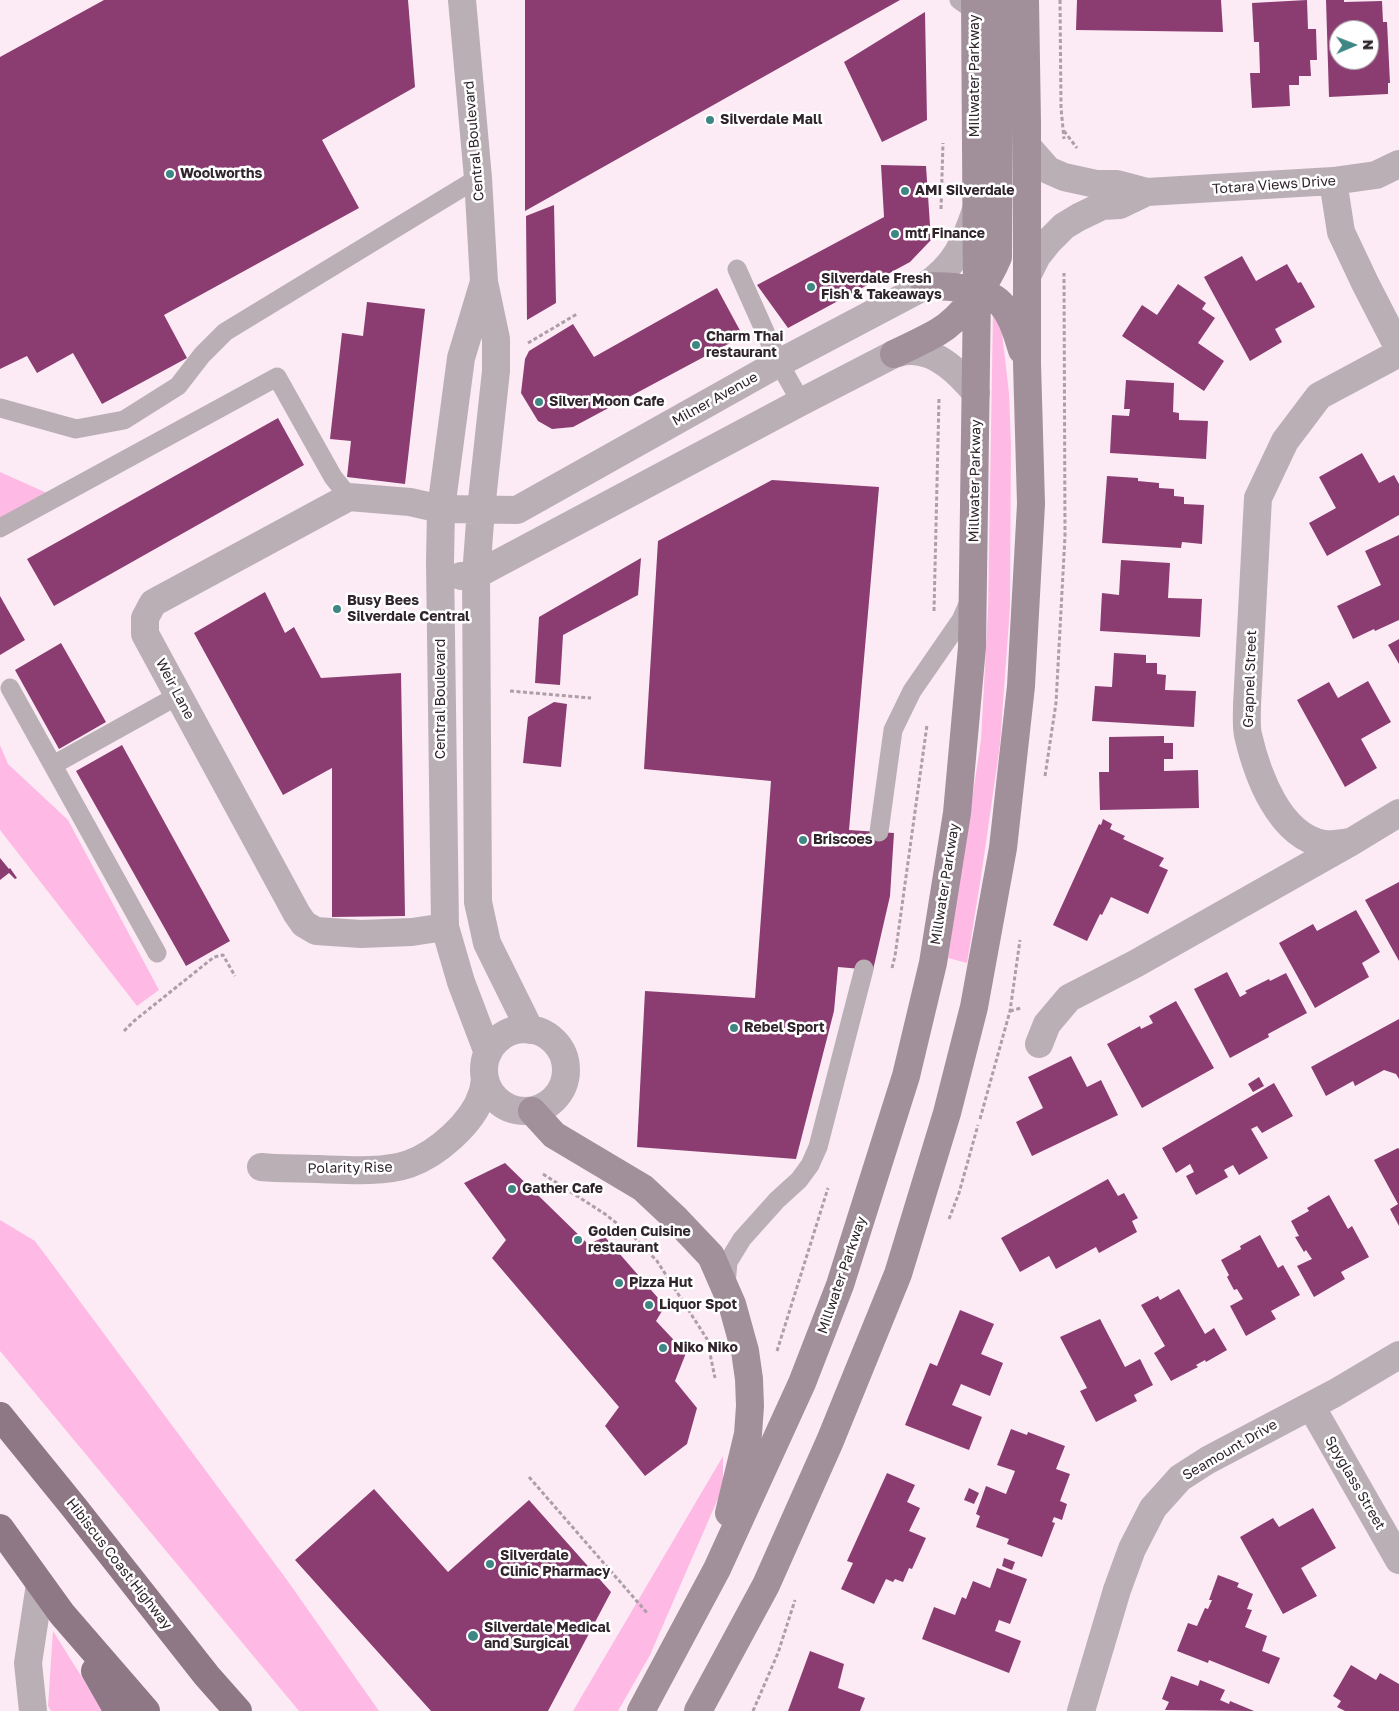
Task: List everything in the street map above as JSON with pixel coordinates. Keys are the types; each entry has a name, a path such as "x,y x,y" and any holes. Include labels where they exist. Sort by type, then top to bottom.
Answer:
{"main road":[{"path":"894,354 939,331 959,315 977,292 998,257 1000,0"},
{"path":"698,1711 770,1576 830,1441 898,1274 947,1113 974,1007 1003,848 1021,686 1031,504 1027,363 1026,0"},
{"name":"Millwater Parkway","path":"641,1711 717,1569 802,1383 837,1294 906,1076 933,963 957,813 972,647 977,292 969,4"},
{"path":"925,286 950,287 977,292 998,301 1008,314 1027,363"},
{"path":"532,1111 554,1136 643,1188 675,1218 711,1256 732,1304 749,1379 750,1406 748,1434 717,1569"},
{"name":"Hibiscus Coast Highway","path":"0,1416 207,1676 238,1711"},
{"path":"0,1528 62,1614 146,1711"},
{"path":"62,1614 118,1711"}],"street":[{"name":"Central Boulevard","path":"462,0 478,178 484,282 496,339 496,371 476,575 478,902 487,943 530,1030"},
{"name":"Totara Views Drive","path":"1027,146 1048,170 1064,177 1096,184 1117,184 1146,192 1333,181 1376,175 1399,164"},
{"path":"1333,181 1341,232 1399,349"},
{"name":"Totara Views Drive","path":"1028,274 1037,256 1048,241 1064,226 1079,216 1102,206 1120,205 1146,192"},
{"name":"Milner Avenue","path":"441,509 517,510 779,363 925,286 940,276 962,248 976,210"},
{"name":"Central Boulevard","path":"484,282 461,358 441,509 440,562 445,927 487,1066"},
{"path":"440,562 455,575 466,577 476,575 894,354 910,351 934,356 963,378 976,393"},
{"name":"Grapnel Street","path":"1351,842 1324,844 1303,837 1281,817 1267,790 1248,734 1247,705 1258,498 1285,441 1319,396 1399,353"},
{"path":"349,497 410,502 441,509"},
{"name":"Weir Lane","path":"349,497 153,604 145,618 145,634 304,924 316,931 361,934 412,932 445,927"},
{"path":"1039,1044 1047,1024 1069,998 1135,964 1399,813"},
{"path":"518,1030 530,1030 543,1033 553,1040 561,1051 565,1063 566,1076 562,1089 544,1107 532,1111 519,1110 508,1107 498,1100 490,1090 487,1066 495,1043 505,1035 518,1030"},
{"name":"Polarity Rise","path":"261,1166 340,1170 386,1168 409,1164 440,1147 456,1132 473,1111 482,1094 487,1066"},
{"name":"Seamount Drive","path":"1081,1711 1129,1557 1152,1508 1180,1478 1201,1464 1311,1406 1399,1355"},
{"name":"Spyglass Street","path":"1311,1406 1399,1560"},
{"path":"33,1711 28,1663 40,1584"}],"lane":[{"path":"0,408 76,429 124,420 178,386 202,355 225,332 478,178"},
{"path":"737,269 779,363 801,402"},
{"path":"0,528 277,377 333,477 349,497"},
{"path":"879,832 893,730 912,691 961,620 973,594"},
{"path":"10,688 157,953"},
{"path":"53,766 179,696"},
{"path":"725,1289 728,1262 742,1239 777,1200 799,1180 810,1165 818,1147 864,969"}],"path":[{"path":"1060,0 1061,108 1064,131"},
{"path":"941,215 943,141"},
{"path":"526,344 577,314"},
{"path":"934,660 939,395"},
{"path":"510,691 591,698"},
{"path":"890,974 895,956 927,720"},
{"path":"124,1031 214,957 222,955 235,976"},
{"path":"543,1174 582,1198 626,1230 657,1261 707,1339 717,1384"},
{"path":"775,1357 828,1187"},
{"path":"529,1477 648,1614"}],"shaded area":[{"path":"993,311 1002,333 1009,393 1011,445 1010,607 1000,745 967,963 948,958 981,740 988,610"},
{"path":"0,472 47,493 0,518"},
{"path":"0,745 8,764 68,820 159,990 137,1006 0,830"},
{"path":"0,1220 35,1241 287,1580 379,1711 299,1711 0,1351"},
{"path":"723,1456 723,1487 650,1655 618,1711 573,1711"},
{"path":"53,1631 103,1711 51,1711 48,1706"}],"building":[{"name":"Woolworths","path":"104,0 408,0 415,87 322,140 359,208 164,315 187,358 102,404 73,353 37,373 27,356 0,369 0,57"},
{"path":"525,0 900,0 525,211"},
{"path":"1077,0 1221,0 1223,32 1076,30"},
{"path":"1307,0 1308,29 1316,29 1317,60 1310,60 1311,76 1299,76 1299,85 1289,85 1290,106 1252,108 1250,73 1260,73 1259,42 1254,42 1252,3"},
{"path":"1326,0 1344,0 1344,2 1382,1 1383,22 1387,22 1390,83 1388,83 1388,94 1329,97"},
{"path":"925,12 927,120 882,142 844,62"},
{"path":"881,165 926,166 931,240 910,262 788,328 757,285 884,217"},
{"path":"554,205 556,303 527,320 526,216"},
{"path":"1242,256 1256,281 1287,264 1298,283 1301,282 1315,307 1275,329 1282,342 1250,361 1204,277"},
{"path":"1178,284 1206,303 1202,309 1215,318 1198,343 1224,361 1204,391 1122,336 1142,305 1157,315"},
{"path":"717,288 743,336 573,427 552,429 538,421 521,393 525,359 529,351 573,324 594,357"},
{"path":"367,302 425,309 405,484 347,477 351,441 330,439 342,333 363,336"},
{"path":"1126,380 1174,383 1173,412 1179,413 1179,420 1208,421 1206,459 1110,453 1112,415 1129,416 1130,409 1124,409"},
{"path":"278,418 304,465 54,606 27,559"},
{"path":"1362,453 1379,483 1394,475 1399,484 1399,515 1327,556 1309,523 1336,508 1319,477"},
{"path":"1107,476 1138,478 1138,481 1159,483 1159,488 1174,489 1174,496 1184,497 1184,504 1204,505 1202,544 1182,542 1181,548 1102,543"},
{"path":"772,480 879,487 849,830 894,833 890,896 873,970 838,967 834,1011 796,1159 637,1147 645,991 755,998 771,781 644,769 658,541"},
{"path":"1399,535 1399,620 1353,639 1337,606 1381,585 1365,551"},
{"path":"641,558 638,595 563,635 560,685 535,683 539,617"},
{"path":"1121,560 1170,563 1168,598 1202,599 1200,637 1100,631 1102,593 1119,595"},
{"path":"265,592 285,633 294,627 321,678 401,673 405,916 332,917 332,768 283,795 194,633"},
{"path":"0,596 25,640 0,655"},
{"path":"1399,639 1399,664 1388,645"},
{"path":"61,643 106,722 59,749 15,670"},
{"path":"1114,653 1146,655 1146,663 1157,663 1157,674 1166,675 1165,690 1196,691 1194,727 1092,721 1095,686 1112,687"},
{"path":"1368,681 1391,722 1361,739 1377,768 1345,787 1297,700 1329,682 1338,698"},
{"path":"554,702 567,704 561,767 523,763 528,717"},
{"path":"1164,736 1164,743 1173,743 1173,759 1164,759 1164,771 1198,770 1199,808 1100,810 1099,772 1109,772 1109,737"},
{"path":"122,745 230,941 186,966 76,771"},
{"path":"1103,819 1112,824 1110,829 1125,836 1123,839 1164,858 1159,866 1168,870 1148,914 1111,897 1102,915 1100,914 1087,941 1053,925"},
{"path":"0,858 17,878 15,879 9,873 0,880"},
{"path":"1399,882 1399,961 1365,900"},
{"path":"1356,910 1380,952 1362,963 1369,977 1315,1008 1279,943 1313,924 1317,931"},
{"path":"1227,972 1240,997 1247,993 1245,991 1286,973 1307,1013 1268,1034 1269,1037 1230,1058 1194,989"},
{"path":"1176,1001 1214,1068 1142,1108 1107,1044 1140,1026 1141,1029 1153,1023 1149,1016"},
{"path":"1399,1019 1399,1079 1396,1074 1384,1070 1355,1086 1353,1081 1326,1096 1311,1067"},
{"path":"1071,1056 1087,1087 1101,1080 1118,1115 1032,1156 1016,1122 1043,1108 1028,1077"},
{"path":"1259,1077 1264,1086 1253,1092 1248,1084"},
{"path":"1274,1083 1293,1116 1262,1133 1257,1126 1251,1129 1268,1158 1239,1175 1233,1165 1224,1170 1228,1177 1196,1195 1186,1176 1194,1172 1190,1164 1176,1173 1162,1148"},
{"path":"1398,1148 1399,1226 1390,1209 1398,1204 1374,1160"},
{"path":"505,1163 588,1244 605,1237 665,1306 656,1321 686,1353 675,1381 697,1408 687,1444 645,1476 605,1426 619,1407 492,1258 506,1240 464,1183"},
{"path":"1108,1179 1118,1196 1124,1193 1138,1218 1132,1221 1137,1232 1099,1253 1096,1247 1056,1269 1049,1256 1020,1272 1001,1238"},
{"path":"1329,1195 1348,1229 1352,1226 1369,1257 1341,1272 1345,1279 1314,1297 1297,1266 1312,1259 1306,1250 1304,1252 1295,1237 1299,1236 1291,1221 1309,1211 1307,1208"},
{"path":"1260,1235 1278,1268 1283,1265 1300,1295 1271,1311 1276,1319 1246,1336 1230,1306 1243,1299 1237,1289 1234,1290 1221,1260 1241,1249 1240,1246"},
{"path":"1179,1289 1205,1334 1214,1328 1227,1350 1206,1362 1205,1360 1196,1365 1198,1367 1171,1381 1154,1353 1165,1346 1141,1305 1158,1296 1160,1300"},
{"path":"960,1310 994,1324 981,1354 1003,1363 990,1396 961,1384 952,1405 982,1417 969,1450 905,1425 930,1363 937,1366"},
{"path":"1100,1319 1125,1367 1140,1359 1153,1385 1134,1395 1137,1401 1096,1422 1080,1391 1087,1388 1060,1337"},
{"path":"1011,1429 1027,1435 1028,1432 1065,1446 1056,1469 1070,1474 1060,1501 1067,1504 1062,1520 1054,1517 1052,1522 1055,1523 1042,1557 1007,1544 1009,1539 976,1527 980,1516 976,1514 986,1486 1006,1494 1015,1471 997,1465"},
{"path":"887,1473 915,1485 907,1502 920,1508 909,1531 926,1538 912,1569 909,1568 903,1582 895,1579 893,1582 886,1579 874,1604 841,1589 853,1563 847,1561"},
{"path":"969,1488 979,1493 974,1504 964,1500"},
{"path":"374,1489 448,1572 529,1500 611,1592 548,1711 431,1711 295,1560"},
{"path":"1313,1508 1336,1548 1301,1568 1317,1596 1283,1614 1240,1537 1273,1518 1279,1527"},
{"path":"1004,1558 1015,1562 1012,1570 1002,1566"},
{"path":"997,1568 1027,1579 1010,1624 999,1620 995,1631 1021,1641 1009,1673 922,1639 934,1607 955,1615 962,1597 966,1599 973,1581 990,1588"},
{"path":"1218,1575 1239,1583 1237,1587 1253,1594 1247,1609 1252,1610 1245,1627 1267,1636 1262,1651 1280,1658 1269,1684 1209,1660 1208,1663 1177,1651 1188,1623 1197,1626 1205,1608 1208,1609 1212,1600 1209,1600"},
{"path":"810,1651 844,1664 838,1688 865,1698 860,1711 788,1711"},
{"path":"1351,1665 1376,1680 1380,1673 1399,1684 1399,1711 1345,1711 1337,1707 1341,1701 1333,1696"},
{"path":"1171,1676 1198,1686 1200,1680 1225,1690 1220,1700 1229,1704 1230,1701 1254,1711 1165,1710 1169,1702 1162,1699"}],"place":[{"name":"Silverdale Mall","path":"710,120"},
{"name":"Woolworths","path":"170,174"},
{"name":"AMI Silverdale","path":"905,191"},
{"name":"mtf Finance","path":"895,234"},
{"name":"Silverdale Fresh Fish & Takeaways","path":"811,287"},
{"name":"Charm Thai restaurant","path":"696,345"},
{"name":"Silver Moon Cafe","path":"539,402"},
{"name":"Busy Bees Silverdale Central","path":"337,609"},
{"name":"Briscoes","path":"803,840"},
{"name":"Rebel Sport","path":"734,1028"},
{"name":"Gather Cafe","path":"512,1189"},
{"name":"Golden Cuisine restaurant","path":"578,1240"},
{"name":"Pizza Hut","path":"619,1283"},
{"name":"Liquor Spot","path":"649,1305"},
{"name":"Niko Niko","path":"663,1348"},
{"name":"Silverdale Clinic Pharmacy","path":"490,1564"},
{"name":"Silverdale Medical and Surgical","path":"473,1636"}]}
